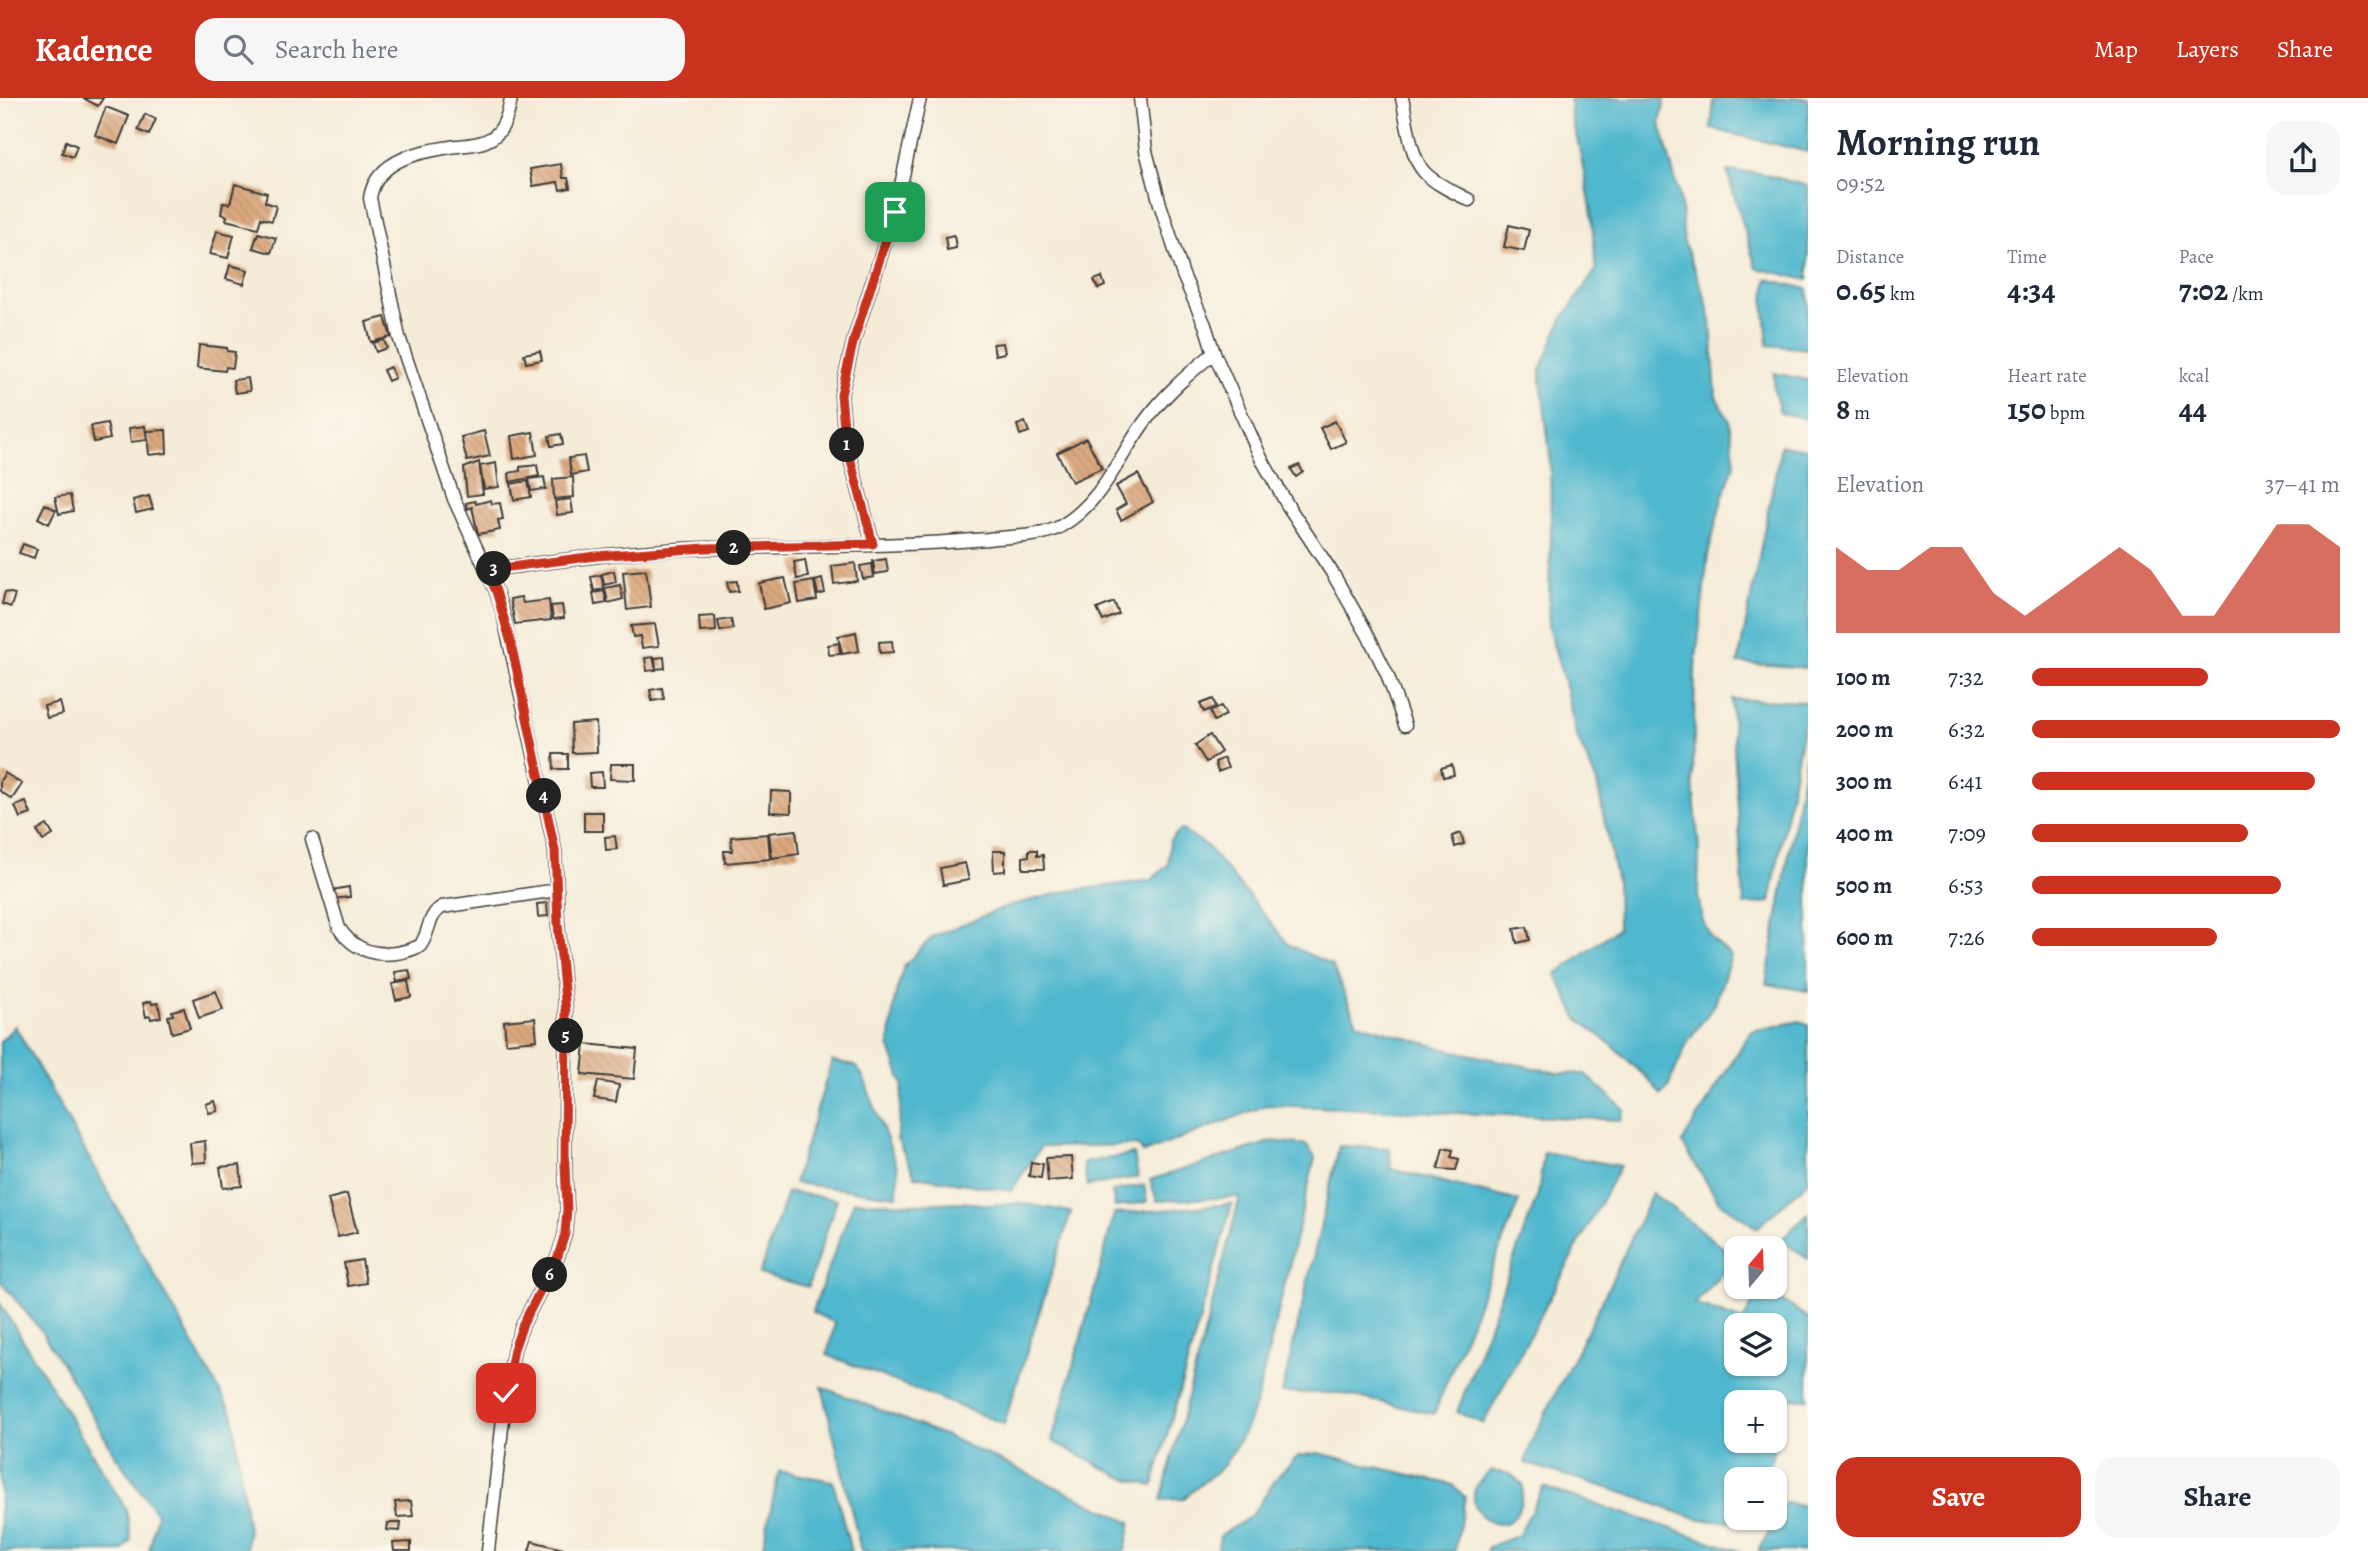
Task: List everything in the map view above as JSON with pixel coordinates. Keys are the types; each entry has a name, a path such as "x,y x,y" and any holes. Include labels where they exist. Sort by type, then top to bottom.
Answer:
{"street":[{"path":"488,1551 506,1393 514,1349 523,1324 558,1256 567,1219 566,1012 555,850 511,643 496,591 454,499 399,337 370,198 372,184 379,174 395,162 474,144 494,136 501,130 511,98"},
{"path":"873,544 845,439 841,395 854,339 895,212 920,98"},
{"path":"1140,98 1146,151 1160,204 1183,275 1214,353 1261,458 1369,637 1387,674 1405,725"},
{"path":"1402,98 1416,158 1424,172 1439,184 1469,200"},
{"path":"486,570 596,556 705,548 965,541 1043,534 1060,527 1089,504 1159,402 1214,353"},
{"path":"312,839 339,929 346,939 359,949 372,954 383,955 420,946 432,914 442,907 557,890"}],"water":[{"path":"1570,98 1665,98 1660,123 1680,198 1684,242 1711,321 1716,397 1729,420 1735,463 1722,499 1708,555 1695,668 1693,783 1699,848 1698,896 1702,919 1711,938 1731,956 1715,1004 1688,1041 1667,1089 1661,1095 1612,1045 1577,1018 1556,974 1618,928 1617,883 1597,783 1576,734 1548,627 1550,455 1540,372 1561,321 1596,270 1591,208 1571,118"},
{"path":"1714,98 1808,98 1808,152 1711,129"},
{"path":"1727,171 1759,173 1808,186 1808,280 1756,268"},
{"path":"1767,279 1808,289 1808,349 1768,345 1764,302"},
{"path":"1774,373 1808,380 1808,419 1780,413 1774,390"},
{"path":"1781,445 1808,449 1808,668 1738,663"},
{"path":"1731,699 1808,702 1770,902 1744,905"},
{"path":"1808,743 1808,991 1766,984"},
{"path":"1181,829 1206,845 1289,945 1332,965 1357,1023 1445,1049 1558,1073 1585,1074 1624,1109 1621,1120 1267,1105 1143,1153 1138,1145 1041,1147 1011,1191 915,1176 897,1139 903,1085 889,1045 895,996 904,966 932,937 1008,906 1068,891 1151,880 1168,865 1170,840"},
{"path":"1800,1021 1808,1024 1808,1182 1757,1228 1719,1202 1682,1143 1751,1031"},
{"path":"15,1026 233,1415 248,1531 246,1551 149,1551 157,1514 115,1455 40,1329 0,1281 0,1042"},
{"path":"832,1061 855,1066 863,1076 898,1169 897,1196 794,1183"},
{"path":"1273,1141 1307,1145 1315,1158 1257,1400 1246,1429 1224,1465 1183,1499 1161,1500 1240,1197 1157,1201 1150,1180"},
{"path":"1339,1146 1390,1148 1391,1169 1519,1201 1434,1414 1340,1393 1282,1393"},
{"path":"1544,1152 1620,1166 1483,1424 1457,1412 1538,1194"},
{"path":"1134,1154 1138,1177 1087,1186 1083,1163"},
{"path":"1144,1185 1147,1202 1115,1207 1112,1191"},
{"path":"787,1192 837,1199 808,1287 760,1274"},
{"path":"1652,1193 1724,1248 1724,1271 1695,1304 1724,1314 1724,1376 1787,1376 1787,1313 1747,1313 1754,1299 1780,1299 1808,1318 1808,1399 1787,1399 1787,1390 1724,1390 1724,1453 1774,1453 1770,1467 1724,1467 1724,1521 1692,1517 1525,1463 1531,1442 1604,1297"},
{"path":"854,1201 913,1204 962,1202 991,1205 1020,1203 1071,1212 1004,1424 827,1355 835,1323 812,1312"},
{"path":"1232,1204 1153,1486 1121,1477 1052,1441 1114,1214"},
{"path":"1808,1213 1808,1259 1787,1244 1785,1236"},
{"path":"0,1303 126,1509 131,1540 122,1551 0,1551"},
{"path":"822,1387 951,1438 1131,1522 1125,1551 861,1551"},
{"path":"1318,1453 1453,1485 1465,1497 1455,1551 1225,1551 1218,1548 1220,1536 1251,1516 1278,1476 1298,1456"},
{"path":"779,1471 833,1481 851,1551 762,1551"},
{"path":"1491,1471 1511,1474 1523,1485 1520,1504 1514,1516 1506,1523 1487,1520 1475,1504 1476,1486"},
{"path":"1543,1487 1740,1551 1487,1551 1488,1547 1519,1535"},
{"path":"1787,1503 1808,1506 1808,1551 1759,1551 1770,1530 1787,1530"}],"building":[{"path":"83,98 103,98 98,106"},
{"path":"106,107 129,116 118,144 95,135"},
{"path":"145,114 156,119 149,135 138,130"},
{"path":"66,141 77,146 73,157 62,153"},
{"path":"561,164 563,178 568,178 570,188 560,190 558,182 533,186 530,169"},
{"path":"235,184 267,193 265,202 276,206 272,221 261,218 258,228 226,220 227,216 221,214 223,203 230,204"},
{"path":"1509,225 1529,230 1524,251 1504,247"},
{"path":"217,231 234,235 228,258 210,254"},
{"path":"258,233 276,238 271,253 253,248"},
{"path":"954,235 956,248 947,250 945,237"},
{"path":"230,265 248,270 244,284 226,279"},
{"path":"1102,277 1105,286 1098,289 1094,280"},
{"path":"385,317 391,337 371,342 366,322"},
{"path":"384,340 387,348 376,352 373,343"},
{"path":"1003,343 1005,353 995,355 993,344"},
{"path":"199,345 227,348 227,351 235,352 233,368 226,367 225,371 197,368"},
{"path":"540,351 542,360 526,363 524,354"},
{"path":"390,367 395,378 388,381 383,370"},
{"path":"248,378 250,391 235,393 233,380"},
{"path":"1335,421 1346,442 1331,449 1320,428"},
{"path":"1025,422 1029,432 1020,435 1017,425"},
{"path":"107,423 110,439 94,442 91,426"},
{"path":"145,426 147,440 131,442 129,428"},
{"path":"166,430 167,453 149,455 147,431"},
{"path":"484,431 490,456 467,461 461,437"},
{"path":"533,432 537,455 514,459 511,436"},
{"path":"561,434 563,444 551,446 549,436"},
{"path":"1086,438 1102,468 1072,482 1057,453"},
{"path":"584,456 587,472 571,475 569,458"},
{"path":"479,462 483,494 467,496 464,468"},
{"path":"496,463 499,487 484,489 480,466"},
{"path":"537,465 539,476 510,482 509,473 520,471 520,467"},
{"path":"1299,465 1303,472 1296,477 1291,469"},
{"path":"1138,474 1153,502 1121,520 1116,510 1126,504 1116,486"},
{"path":"544,477 546,489 531,491 529,479"},
{"path":"573,477 574,497 554,499 553,479"},
{"path":"528,481 531,497 514,500 511,484"},
{"path":"70,495 73,511 59,514 55,497"},
{"path":"149,496 153,509 136,513 133,500"},
{"path":"571,499 573,513 557,515 555,501"},
{"path":"491,500 492,504 500,503 503,519 498,520 500,530 478,534 472,507 467,509 466,503 475,501 476,504"},
{"path":"45,504 56,510 49,524 38,518"},
{"path":"23,544 37,549 34,558 19,553"},
{"path":"886,559 888,572 875,574 873,561"},
{"path":"805,560 808,577 797,579 794,562"},
{"path":"855,563 857,581 834,584 832,566"},
{"path":"872,564 874,577 863,579 860,566"},
{"path":"646,570 651,607 627,610 623,572"},
{"path":"614,571 616,582 604,585 602,574"},
{"path":"601,575 604,589 594,591 591,577"},
{"path":"785,578 791,603 764,609 759,583"},
{"path":"822,579 825,593 818,595 815,581"},
{"path":"737,581 738,591 729,592 727,582"},
{"path":"814,581 817,600 799,603 796,584"},
{"path":"620,585 623,599 608,603 605,588"},
{"path":"604,591 607,603 595,605 593,593"},
{"path":"5,592 15,594 11,607 2,604"},
{"path":"521,597 523,603 549,600 551,620 515,624 510,599"},
{"path":"1114,602 1119,614 1103,621 1097,609"},
{"path":"562,605 564,618 553,619 551,606"},
{"path":"715,616 716,631 700,632 699,617"},
{"path":"731,619 733,629 720,631 718,621"},
{"path":"655,624 659,646 642,648 640,636 633,637 631,626"},
{"path":"856,632 859,651 842,654 838,636"},
{"path":"892,641 893,652 880,653 879,642"},
{"path":"839,643 840,654 829,655 828,645"},
{"path":"653,657 656,670 647,671 645,658"},
{"path":"664,657 665,668 656,669 655,658"},
{"path":"662,688 664,699 652,701 650,690"},
{"path":"1213,699 1216,707 1204,712 1200,704"},
{"path":"60,702 63,714 47,718 44,706"},
{"path":"1221,706 1226,715 1214,721 1210,712"},
{"path":"596,722 597,752 572,753 571,724"},
{"path":"1210,735 1221,752 1206,762 1195,745"},
{"path":"553,754 568,754 568,769 554,769"},
{"path":"1224,758 1228,768 1218,772 1215,762"},
{"path":"611,764 635,764 635,780 610,779"},
{"path":"1452,765 1454,775 1443,777 1441,768"},
{"path":"602,772 603,787 590,787 589,773"},
{"path":"5,773 22,784 12,799 0,791 0,781"},
{"path":"771,791 791,792 791,813 770,812"},
{"path":"26,802 31,814 20,818 15,806"},
{"path":"584,812 603,812 603,831 584,831"},
{"path":"47,825 53,835 43,841 37,831"},
{"path":"796,830 799,854 772,858 769,833"},
{"path":"1461,833 1464,844 1455,847 1452,836"},
{"path":"768,834 770,859 725,863 724,851 732,851 731,837"},
{"path":"615,836 617,849 606,850 605,837"},
{"path":"1029,850 1037,850 1037,856 1043,855 1044,869 1023,869 1023,857 1029,856"},
{"path":"993,851 1005,851 1005,871 994,872"},
{"path":"965,863 969,880 943,885 940,868"},
{"path":"349,887 350,897 333,899 332,890"},
{"path":"547,903 548,916 538,917 537,904"},
{"path":"1527,927 1530,940 1517,943 1514,929"},
{"path":"409,970 411,979 397,982 395,972"},
{"path":"408,981 411,997 396,1000 392,984"},
{"path":"216,991 223,1010 199,1018 193,999"},
{"path":"151,1001 152,1004 158,1003 161,1017 146,1017 143,1003"},
{"path":"184,1008 190,1028 172,1033 168,1016 173,1015 172,1011"},
{"path":"535,1018 537,1040 506,1043 504,1021"},
{"path":"585,1044 637,1049 634,1079 582,1074"},
{"path":"598,1081 619,1085 616,1102 594,1099"},
{"path":"215,1101 218,1111 209,1113 206,1104"},
{"path":"205,1141 206,1162 192,1163 190,1143"},
{"path":"1443,1148 1453,1150 1451,1157 1459,1159 1456,1170 1438,1169"},
{"path":"1071,1157 1073,1179 1048,1181 1046,1158"},
{"path":"1031,1162 1043,1164 1041,1178 1029,1176"},
{"path":"240,1165 242,1186 223,1188 220,1167"},
{"path":"347,1194 357,1232 338,1237 328,1199"},
{"path":"362,1260 366,1283 348,1286 344,1263"},
{"path":"411,1501 413,1516 397,1517 395,1502"},
{"path":"388,1523 401,1523 400,1531 387,1530"},
{"path":"532,1541 567,1550 567,1551 529,1551"},
{"path":"411,1542 411,1551 394,1551 393,1543"}],"route":[{"path":"506,1393 514,1349 523,1324 551,1273 565,1234 566,1012 561,971 555,850 511,643 496,591 486,570 596,556 705,548 873,544 845,439 841,395 854,339 895,212"}]}
